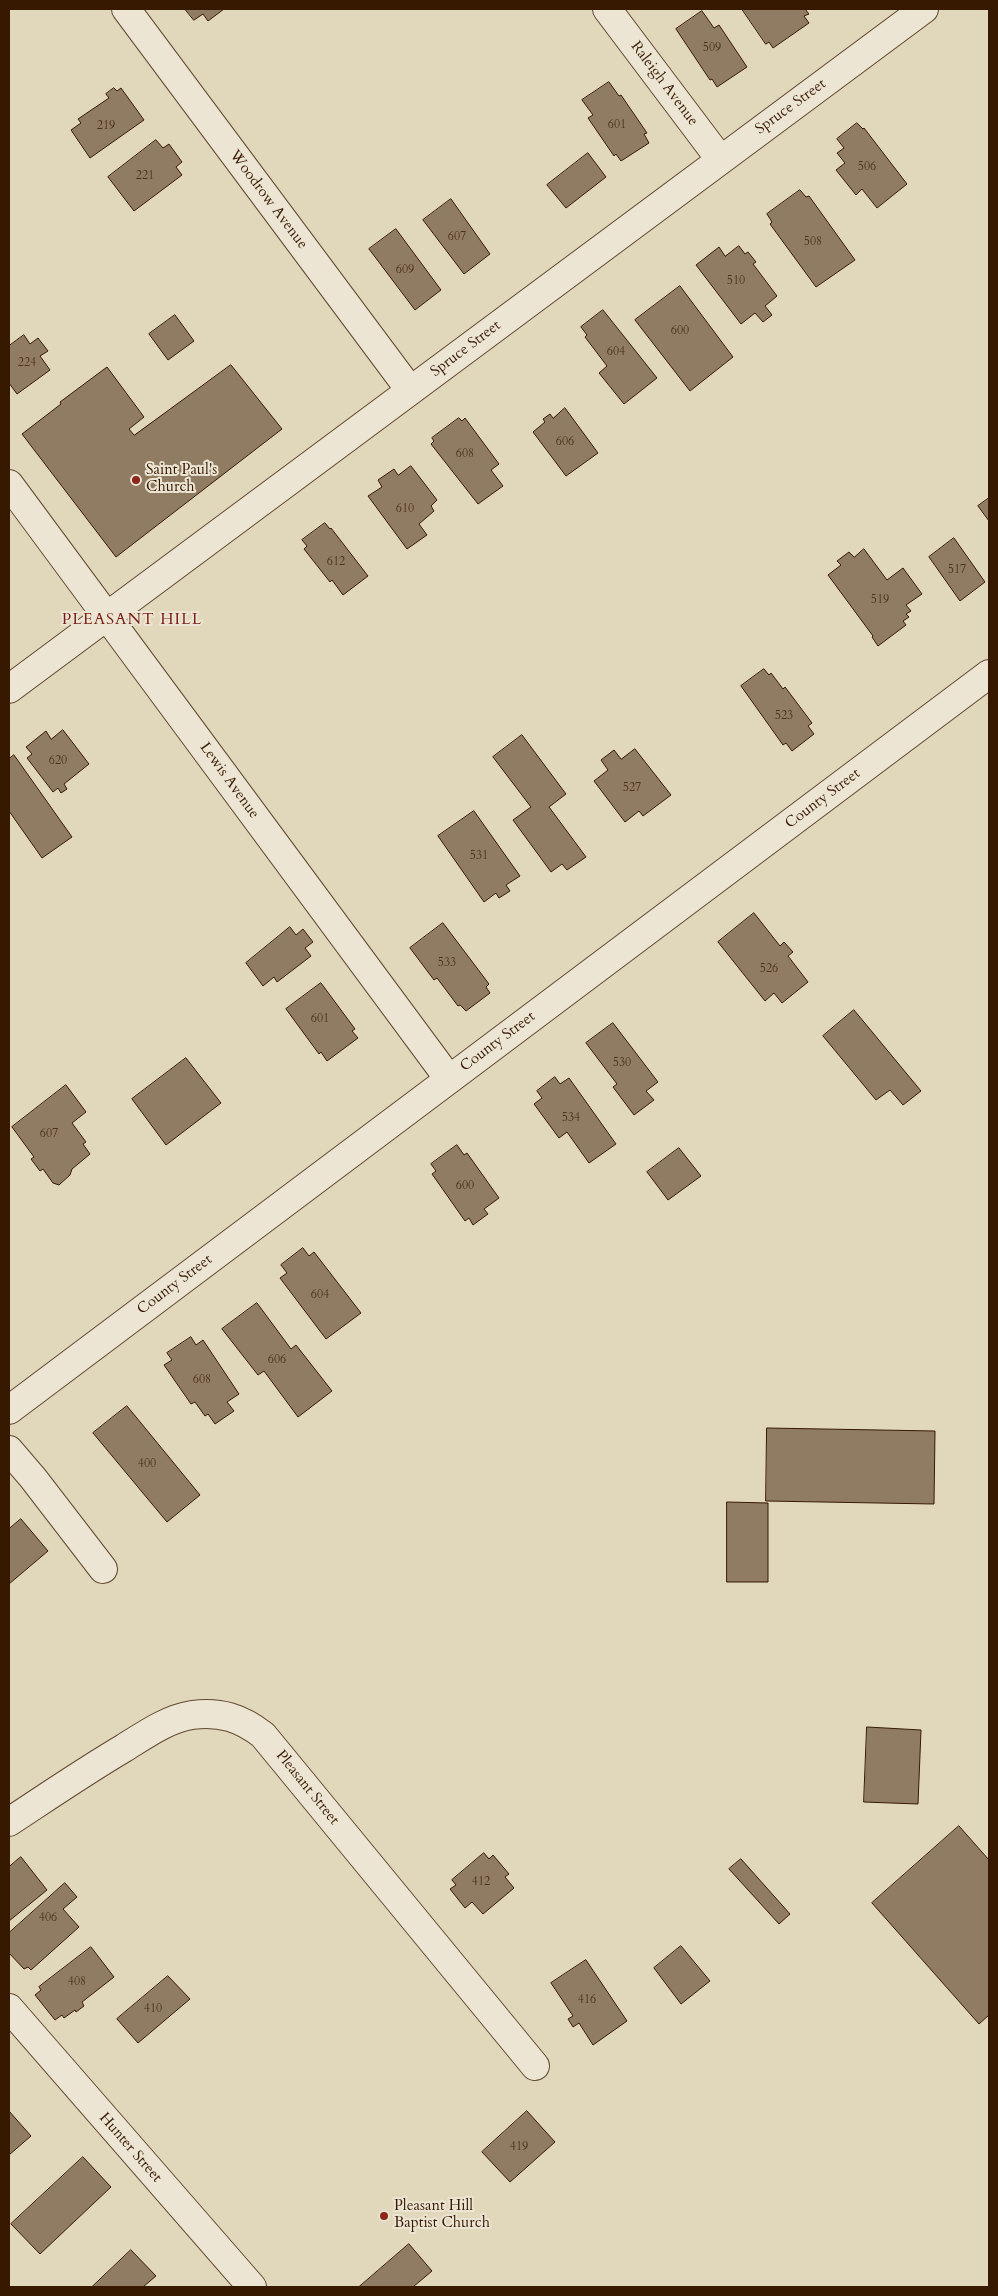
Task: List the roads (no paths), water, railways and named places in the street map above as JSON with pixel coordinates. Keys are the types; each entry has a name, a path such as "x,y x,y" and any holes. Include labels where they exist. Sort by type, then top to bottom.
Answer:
{"street":[{"name":"Woodrow Avenue","path":"126,9 410,390"},
{"name":"Raleigh Avenue","path":"607,9 720,159"},
{"name":"Spruce Street","path":"9,689 924,9"},
{"name":"Lewis Avenue","path":"9,484 449,1079"},
{"name":"County Street","path":"9,1410 989,674"},
{"path":"9,1450 103,1569"},
{"name":"Pleasant Street","path":"9,1822 88,1769 164,1724 192,1715 222,1714 246,1722 263,1735 535,2066"},
{"name":"Hunter Street","path":"9,2008 252,2287"}],"place":[{"name":"Saint Paul's Church","path":"136,480"},
{"name":"Pleasant Hill Baptist Church","path":"384,2216"}],"district":[{"name":"PLEASANT HILL","path":"132,620"}]}
